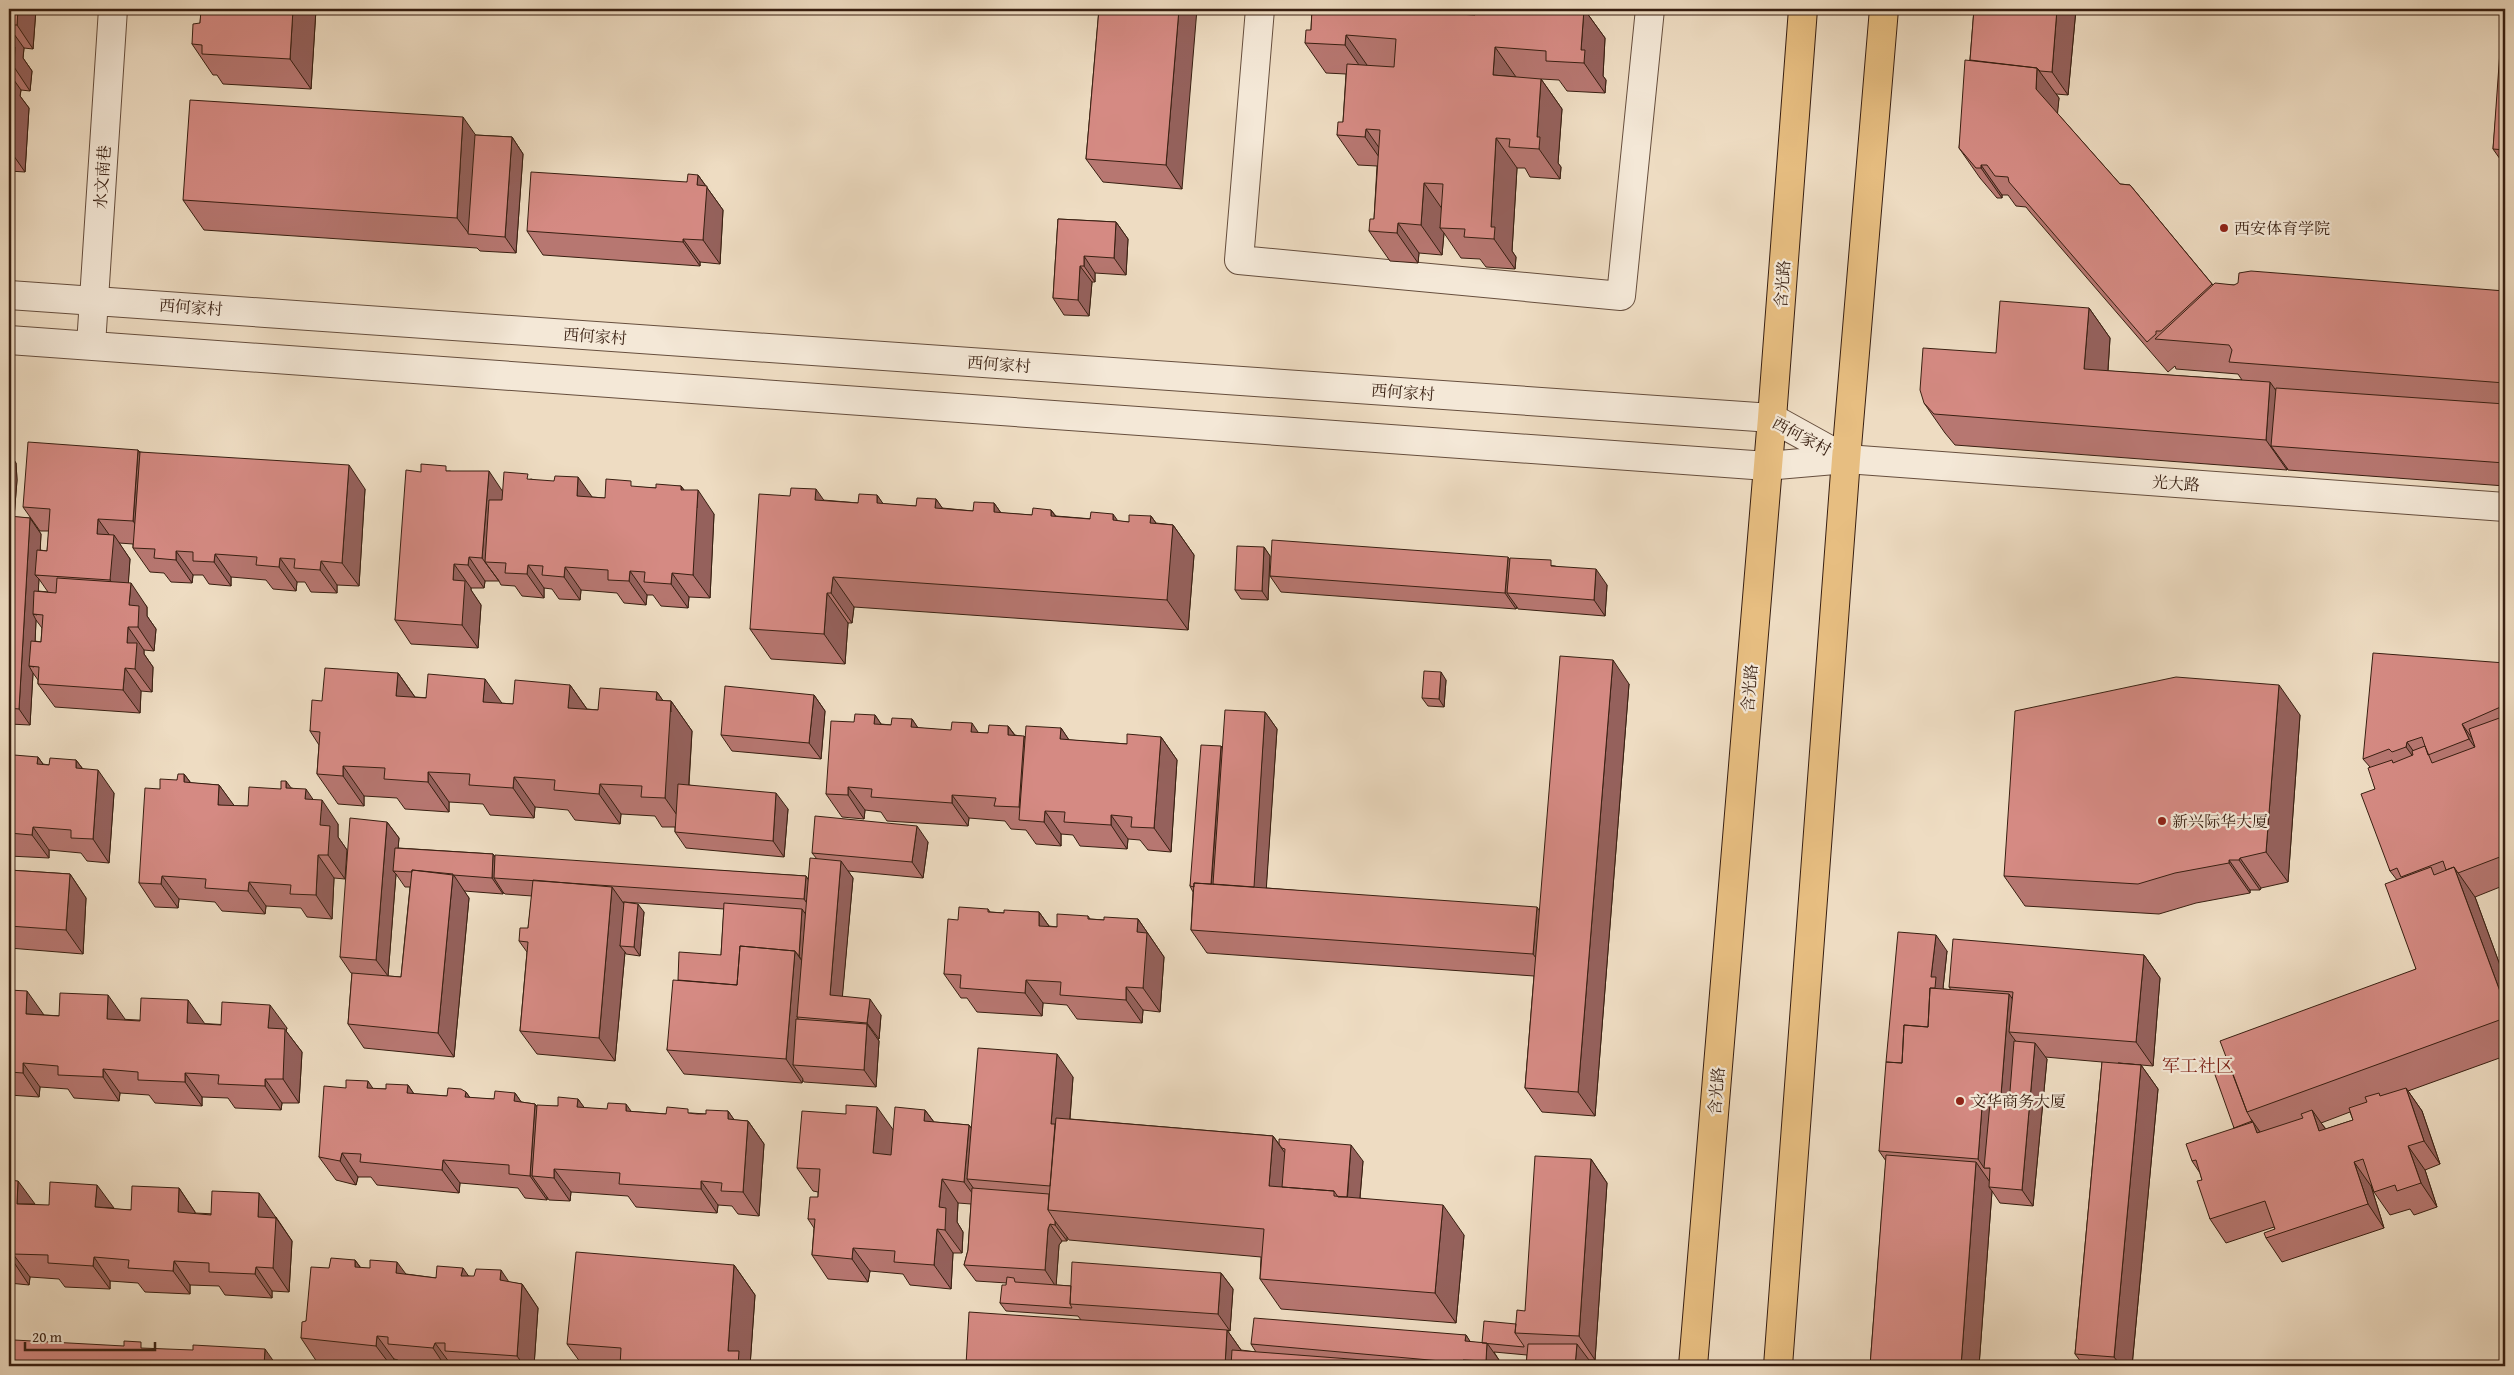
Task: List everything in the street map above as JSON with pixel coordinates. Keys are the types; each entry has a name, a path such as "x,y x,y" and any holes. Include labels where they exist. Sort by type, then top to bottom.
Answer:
{"main road":[{"name":"含光路","path":"1693,1366 1772,418 1803,9"},
{"path":"1778,1366 1846,459 1884,9"}],"street":[{"name":"水文南巷","path":"91,345 114,9"},
{"path":"1260,9 1240,260 1621,296 1650,9"},
{"name":"西何家村","path":"9,295 1772,418 1846,459"},
{"name":"西何家村","path":"9,340 1767,466 1846,459"},
{"name":"光大路","path":"1846,459 2505,507"}],"building":[{"path":"9,9 18,9 17,25 9,25"},
{"path":"201,9 293,9 290,59 202,54 202,45 192,44 193,24 200,23"},
{"path":"1099,9 1179,9 1166,165 1086,159"},
{"path":"1312,9 1423,9 1423,12 1475,15 1475,9 1584,9 1581,50 1585,50 1584,63 1546,61 1546,51 1495,47 1493,75 1541,79 1537,137 1540,137 1539,149 1509,147 1510,139 1496,138 1491,227 1495,227 1494,239 1464,237 1465,229 1440,228 1443,184 1424,183 1421,225 1398,223 1397,233 1369,231 1370,219 1374,219 1380,130 1366,129 1365,137 1337,135 1338,122 1343,122 1347,64 1394,67 1396,39 1346,35 1345,45 1305,43 1306,30 1311,30"},
{"path":"1974,9 2057,9 2052,72 2040,71 2037,68 1970,60"},
{"path":"2503,9 2505,9 2505,150 2493,149"},
{"path":"9,46 15,47 14,67 9,67"},
{"path":"1965,60 2037,68 2036,89 2120,184 2130,185 2212,284 2161,331 2156,331 2156,334 2147,342 2009,182 2008,177 1995,176 1987,165 1981,165 1981,168 1976,168 1959,148"},
{"path":"9,84 12,84 9,138"},
{"path":"190,100 463,117 457,218 183,200"},
{"path":"475,135 512,137 505,237 468,234"},
{"path":"531,172 687,182 688,174 698,175 697,185 707,186 703,240 683,239 683,242 527,231"},
{"path":"1058,219 1116,222 1114,258 1084,256 1084,266 1080,266 1078,300 1053,298"},
{"path":"2251,271 2505,291 2505,383 2229,362 2232,350 2229,345 2155,339 2215,283 2234,285 2238,283 2239,273"},
{"path":"2000,301 2089,308 2084,369 2270,382 2266,440 1934,414 1924,403 1920,390 1923,348 1996,353"},
{"path":"2276,388 2505,404 2505,463 2271,446"},
{"path":"28,442 138,450 133,521 98,519 97,534 114,535 110,580 35,575 37,550 47,551 50,509 23,507"},
{"path":"140,452 349,465 342,563 321,561 320,570 294,568 295,559 280,558 279,567 256,565 257,557 215,554 214,562 193,561 193,552 176,551 176,560 154,558 155,549 133,548"},
{"path":"9,455 11,471 9,504"},
{"path":"421,464 446,466 446,471 489,471 482,558 469,557 468,565 454,564 453,580 465,581 462,625 395,620 406,470 421,472"},
{"path":"504,472 528,474 527,479 554,481 555,476 578,477 577,496 605,498 606,479 631,481 631,486 656,488 656,484 681,486 681,490 698,490 693,575 672,573 671,584 644,582 645,572 630,571 629,581 608,580 608,570 565,567 564,577 542,575 543,566 528,565 527,574 505,573 506,563 485,562 489,500 502,500"},
{"path":"791,488 816,489 815,500 858,503 859,494 877,495 877,503 916,506 917,498 936,499 935,508 973,511 974,502 994,503 994,512 1032,515 1033,508 1051,510 1051,516 1090,519 1091,512 1113,514 1113,520 1129,522 1129,515 1151,516 1150,523 1173,525 1167,600 833,577 831,593 827,593 824,634 750,629 759,494 790,496"},
{"path":"9,516 30,518 19,709 9,708"},
{"path":"1272,540 1508,557 1505,593 1270,576"},
{"path":"1237,546 1264,547 1262,591 1235,590"},
{"path":"1510,558 1551,560 1551,566 1596,569 1594,600 1507,593"},
{"path":"57,578 131,583 129,605 139,606 138,627 128,627 127,643 137,643 135,669 125,668 123,690 38,684 39,667 29,666 31,641 41,642 43,615 33,614 34,591 56,593"},
{"path":"2373,653 2505,663 2505,705 2462,724 2469,739 2428,755 2422,737 2407,742 2406,747 2392,752 2389,749 2363,759"},
{"path":"1560,656 1613,660 1578,1092 1525,1088"},
{"path":"325,668 398,673 396,696 426,698 428,674 485,679 483,702 513,704 515,680 570,685 568,708 598,710 600,688 657,692 656,700 671,701 665,798 641,797 642,786 600,784 599,794 554,790 555,780 514,777 513,788 469,785 470,774 428,772 428,782 384,779 385,768 343,766 343,776 317,774 320,732 310,731 312,700 322,701"},
{"path":"1424,671 1441,672 1439,699 1422,698"},
{"name":"新兴际华大厦","path":"2176,677 2279,685 2266,852 2240,858 2239,860 2229,860 2229,863 2175,873 2138,884 2004,876 2015,711"},
{"path":"725,686 814,695 809,743 721,735"},
{"path":"1225,710 1265,712 1254,887 1213,884"},
{"path":"855,714 875,715 874,724 891,725 892,718 912,719 911,727 951,730 952,722 972,723 971,732 988,733 989,725 1008,726 1008,735 1024,736 1019,807 994,806 996,798 952,795 952,803 871,797 872,789 848,787 848,795 826,794 831,721 854,722"},
{"path":"2505,716 2505,828 2503,829 2505,855 2458,873 2454,867 2446,870 2443,861 2401,877 2397,868 2390,871 2361,794 2375,789 2368,768 2392,760 2393,763 2413,755 2412,751 2425,746 2432,763 2475,747 2469,729"},
{"path":"1026,726 1061,728 1060,739 1127,744 1127,734 1161,737 1154,828 1131,827 1132,817 1111,815 1111,825 1064,822 1065,812 1045,811 1044,822 1019,820"},
{"path":"1201,745 1221,746 1211,884 1194,883 1194,887 1190,886"},
{"path":"14,755 38,757 37,764 49,765 50,758 76,760 76,768 98,770 93,839 71,838 71,830 33,827 32,835 9,833 9,763 14,763"},
{"path":"178,774 184,774 184,782 219,785 218,805 248,806 249,787 281,789 281,781 286,781 286,788 306,789 305,799 322,800 320,825 330,826 328,855 318,855 316,895 290,894 291,885 249,882 248,891 205,888 206,879 162,876 161,884 139,883 145,788 160,789 160,779 177,780"},
{"path":"678,784 776,793 773,841 675,832"},
{"path":"815,816 917,826 912,862 812,853"},
{"path":"350,818 387,822 376,960 340,957"},
{"path":"395,848 493,854 492,878 412,870 412,872 393,871"},
{"path":"495,855 806,876 804,899 494,878"},
{"path":"810,858 841,861 830,995 870,999 867,1023 797,1017"},
{"path":"2431,867 2434,875 2454,867 2505,1005 2505,1018 2247,1112 2220,1041 2416,969 2385,884"},
{"path":"9,870 70,874 66,930 9,926"},
{"path":"412,870 453,874 438,1033 348,1024 352,973 401,977"},
{"path":"533,880 612,887 599,1038 520,1031 528,942 519,941 520,928 528,928"},
{"path":"1194,883 1537,907 1533,954 1191,930"},
{"path":"624,902 638,904 634,947 620,946"},
{"path":"724,903 802,909 799,956 795,951 740,946 737,985 678,980 679,952 721,955"},
{"path":"959,907 988,909 988,912 1004,913 1004,910 1039,912 1039,926 1057,927 1057,914 1088,916 1088,919 1104,920 1104,917 1138,919 1137,932 1147,933 1143,988 1126,987 1126,1000 1060,995 1061,982 1026,980 1025,993 960,988 961,975 944,974 948,919 958,920"},
{"path":"1898,932 1936,935 1931,977 1936,977 1935,988 1930,988 1928,1027 1904,1025 1902,1063 1886,1062"},
{"path":"1953,939 2144,955 2136,1042 2009,1032 2013,992 1949,987"},
{"path":"740,946 795,951 786,1059 667,1050 673,980 737,985"},
{"name":"文华商务大厦","path":"1930,988 2009,994 2001,1095 1983,1094 1978,1159 1879,1151 1886,1062 1902,1063 1904,1025 1928,1027"},
{"path":"9,990 27,991 26,1014 59,1016 60,993 108,995 107,1019 140,1021 141,998 188,1000 187,1023 221,1025 222,1002 270,1005 268,1028 285,1029 283,1079 265,1079 265,1086 218,1084 219,1075 185,1073 185,1082 138,1080 138,1072 103,1069 103,1077 58,1075 58,1066 23,1063 23,1073 9,1072"},
{"path":"796,1019 867,1024 864,1070 793,1065"},
{"path":"2014,1041 2035,1043 2022,1190 1989,1187 1990,1168 1984,1168 1990,1103 2009,1104"},
{"path":"978,1048 1057,1054 1051,1124 1055,1124 1050,1186 967,1179"},
{"path":"2102,1062 2141,1065 2114,1357 2075,1354"},
{"path":"2230,1066 2252,1121 2234,1128 2214,1072"},
{"path":"346,1080 368,1081 367,1088 386,1089 386,1084 408,1085 407,1093 447,1096 448,1088 461,1089 466,1092 465,1097 494,1099 495,1091 515,1093 514,1101 535,1104 530,1176 509,1174 509,1165 443,1160 442,1170 360,1162 361,1154 342,1153 340,1161 319,1157 324,1086 346,1088"},
{"path":"2406,1088 2424,1141 2408,1146 2421,1183 2397,1191 2395,1185 2374,1192 2363,1159 2354,1162 2368,1204 2266,1238 2264,1233 2275,1229 2265,1201 2210,1219 2197,1181 2202,1180 2196,1160 2192,1161 2186,1144 2253,1122 2257,1133 2303,1118 2301,1114 2312,1110 2319,1131 2353,1120 2349,1108 2367,1102 2365,1097 2379,1093 2380,1096"},
{"path":"558,1097 578,1099 577,1107 607,1109 608,1103 626,1104 626,1111 666,1114 667,1107 688,1109 688,1113 697,1114 706,1114 706,1110 728,1111 728,1119 748,1121 743,1192 721,1191 722,1183 701,1181 701,1189 619,1184 620,1173 554,1169 554,1178 532,1176 537,1105 558,1106"},
{"path":"846,1105 877,1107 873,1153 891,1155 895,1107 925,1110 924,1121 969,1125 964,1182 942,1179 939,1207 946,1208 945,1230 937,1229 934,1265 894,1262 895,1251 853,1248 852,1259 812,1255 815,1219 808,1219 810,1197 818,1197 820,1169 797,1168 802,1111 846,1114"},
{"path":"1056,1118 1273,1136 1269,1186 1334,1191 1334,1196 1443,1205 1435,1293 1260,1279 1264,1229 1048,1210"},
{"path":"1279,1139 1351,1145 1347,1197 1338,1197 1334,1191 1282,1187 1285,1149 1279,1144"},
{"path":"1886,1155 1976,1162 1961,1366 1870,1366"},
{"path":"1535,1156 1591,1159 1579,1336 1515,1333 1517,1310 1525,1311"},
{"path":"9,1180 18,1181 17,1204 49,1205 50,1182 97,1185 95,1207 131,1210 132,1186 179,1188 178,1212 211,1215 212,1191 259,1193 258,1217 276,1218 273,1268 256,1267 255,1274 209,1272 209,1263 174,1261 173,1271 128,1268 129,1260 94,1257 93,1266 48,1263 48,1255 13,1254 13,1261 9,1261"},
{"path":"972,1188 1049,1194 1048,1210 1055,1221 1055,1225 1050,1224 1048,1229 1045,1270 964,1265 968,1250"},
{"path":"576,1252 734,1265 728,1351 739,1351 738,1366 620,1366 621,1348 567,1344"},
{"path":"331,1258 355,1260 355,1267 370,1268 370,1260 397,1262 396,1273 436,1278 437,1266 463,1268 461,1276 474,1276 476,1269 501,1270 500,1280 522,1284 517,1356 445,1351 445,1343 435,1343 433,1348 388,1344 388,1337 377,1336 376,1346 301,1338 302,1322 306,1321 311,1267 329,1268"},
{"path":"1072,1262 1221,1273 1218,1314 1070,1304"},
{"path":"1007,1277 1014,1278 1015,1282 1071,1286 1070,1304 1072,1308 1000,1303 1002,1285 1006,1285"},
{"path":"969,1312 1227,1330 1225,1366 965,1366"},
{"path":"1254,1318 1466,1335 1465,1341 1487,1343 1486,1361 1463,1360 1463,1363 1251,1344"},
{"path":"1484,1321 1516,1324 1515,1333 1524,1347 1482,1343"},
{"path":"9,1335 14,1335 14,1340 124,1346 124,1341 141,1342 141,1348 193,1350 193,1345 265,1349 264,1366 9,1366"},
{"path":"1528,1344 1577,1344 1575,1366 1526,1366"},
{"path":"1232,1350 1442,1366 1231,1366"}],"place":[{"name":"西安体育学院","path":"2224,228"},
{"name":"新兴际华大厦","path":"2162,821"},
{"name":"文华商务大厦","path":"1960,1101"}],"district":[{"name":"军工社区","path":"2198,1065"}]}
